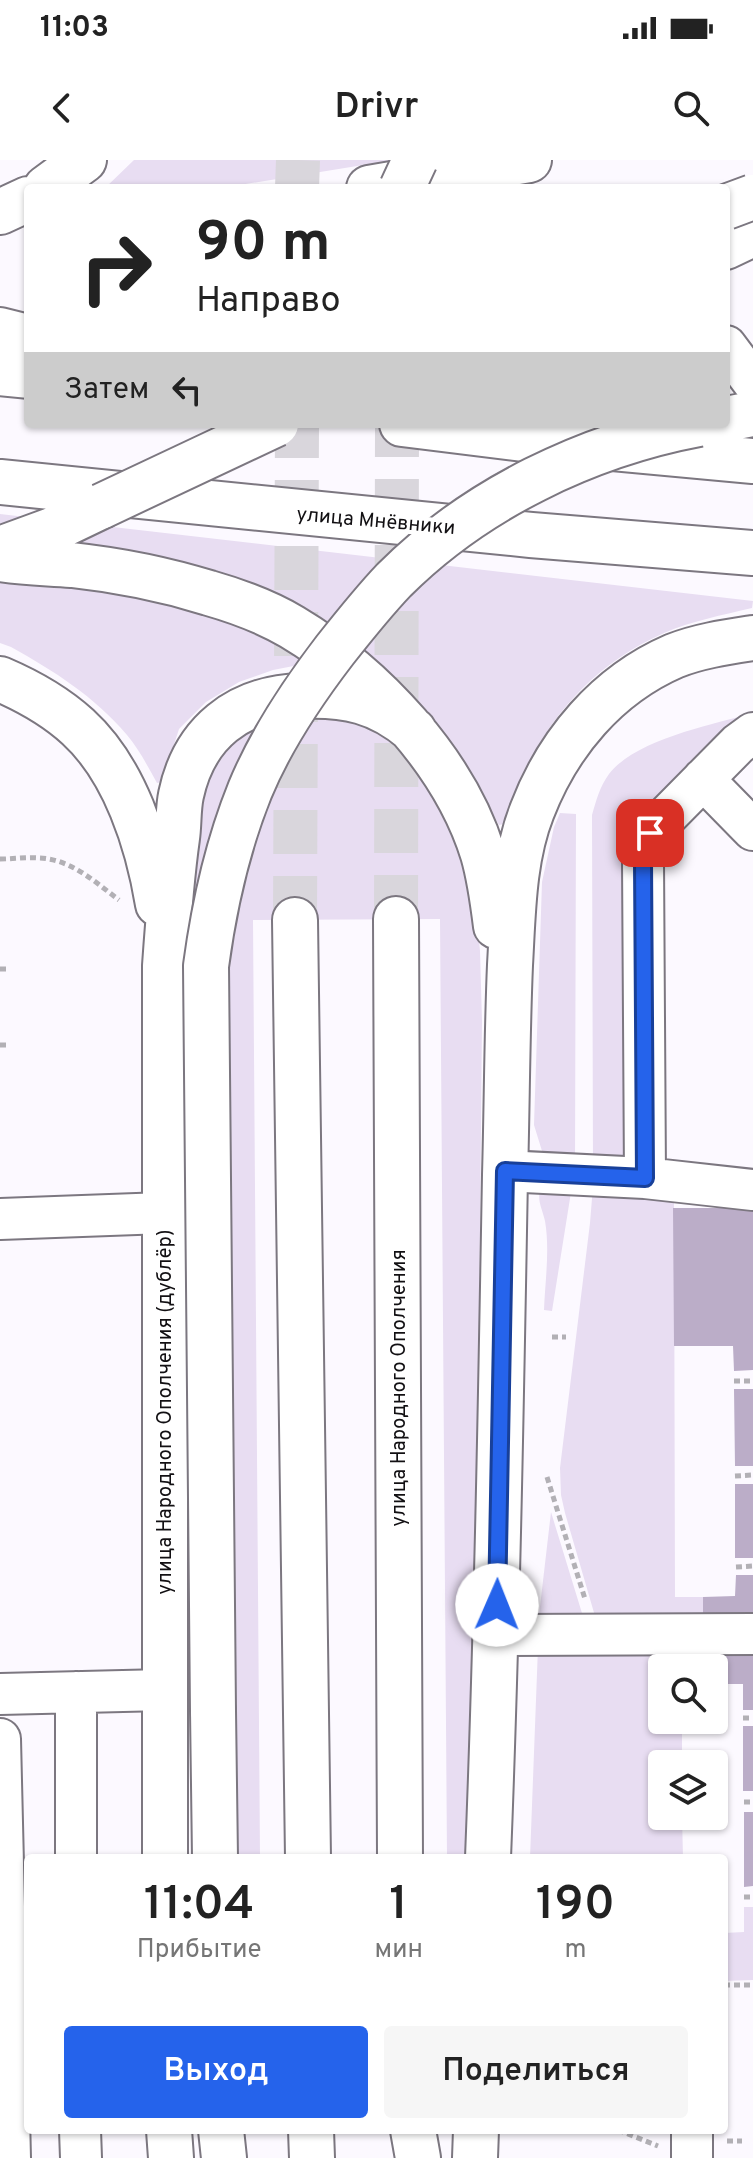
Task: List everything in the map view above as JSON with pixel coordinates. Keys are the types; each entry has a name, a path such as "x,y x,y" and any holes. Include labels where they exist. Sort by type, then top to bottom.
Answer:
{"main road":[{"path":"51,184 84,160"},
{"path":"404,184 415,160"},
{"path":"392,184 529,160"},
{"path":"730,206 753,197"},
{"path":"0,212 24,201"},
{"path":"0,229 24,227"},
{"path":"0,330 24,336"},
{"path":"0,373 24,376"},
{"path":"434,428 548,442 734,447 753,414"},
{"path":"102,506 212,428"},
{"path":"0,549 52,530 268,428"},
{"path":"215,1854 206,966 218,892 242,811 267,753 306,687 395,580 446,536 505,495 569,463 632,440 682,428"},
{"name":"улица Мнёвники","path":"0,482 531,535 753,553"},
{"path":"0,559 116,571 209,593 255,609 293,627 376,690 414,731 444,773 459,798 483,854 500,951 507,1064"},
{"path":"488,1854 496,1635 507,1064 512,924 519,863 531,812 550,772 574,732 604,701 639,674 676,655 720,642 753,638"},
{"path":"0,679 55,708 80,729 120,785 137,820 148,856 162,922 165,966"},
{"path":"165,966 181,796 192,759 209,733 233,714 260,702 286,696 318,695 349,697 377,706 397,716 414,731"},
{"name":"улица Народного Ополчения","path":"396,919 400,1854"},
{"path":"295,920 308,1854"},
{"name":"улица Народного Ополчения (дублёр)","path":"165,966 165,1854"},
{"path":"169,2134 171,2158"},
{"path":"221,2134 224,2158"},
{"path":"402,2134 402,2158"},
{"path":"414,2134 418,2158"},
{"path":"475,2158 476,2134"}],"lane":[{"path":"730,247 753,236"},
{"path":"730,347 753,362"},
{"path":"730,350 753,382"},
{"path":"667,428 734,447"},
{"path":"645,1178 643,849 650,833 738,744 753,733"},
{"path":"703,779 753,830"},
{"path":"505,1171 645,1178 753,1190"},
{"path":"0,1219 164,1213"},
{"path":"496,1635 753,1634"},
{"path":"0,1694 164,1690"},
{"path":"76,1692 76,1854"},
{"path":"0,1739 10,2158"},
{"path":"80,2134 81,2158"},
{"path":"692,2134 692,2158"}],"path":[{"path":"0,859 42,858 58,861 74,867 125,905"},
{"path":"0,969 8,969"},
{"path":"0,1045 10,1045"},
{"path":"552,1337 566,1337"},
{"path":"734,1381 753,1381"},
{"path":"735,1476 753,1475"},
{"path":"547,1477 596,1635"},
{"path":"736,1567 753,1566"},
{"path":"743,1718 753,1718"},
{"path":"744,1802 753,1802"},
{"path":"744,1897 753,1897"},
{"path":"728,1985 753,1985"}],"shaded area":[{"path":"134,160 394,160 246,184 109,184"},
{"path":"0,514 753,601 752,608 664,633 607,666 563,710 544,736 515,793 504,824 499,825 462,761 345,638 306,610 262,588 164,559 0,534"},
{"path":"0,576 124,594 216,615 254,630 309,663 273,670 239,682 206,702 179,729 162,782 157,783 131,740 101,708 58,675 0,643"},
{"path":"349,709 399,744 447,818 457,840 477,920 482,1021 477,1549 468,1854 447,1854 440,919 253,920 260,1854 236,1854 229,1406 185,1407 191,850 204,766 240,725"},
{"path":"753,713 753,717 645,815 629,1159 593,1167 592,815 599,794 609,774 637,751 697,728"},
{"path":"560,813 576,814 575,1165 556,1164 542,1151 534,1125 542,882"},
{"path":"572,1186 552,1311 544,1310 547,1243 539,1195 540,1191"},
{"path":"593,1186 674,1193 675,1597 703,1597 703,1622 597,1623 565,1513 560,1468"},
{"path":"673,1208 753,1208 753,1370 734,1371 733,1346 674,1346"},
{"path":"734,1389 753,1389 753,1466 735,1466"},
{"path":"735,1484 753,1484 753,1558 735,1558"},
{"path":"551,1512 585,1623 538,1624"},
{"path":"736,1575 753,1575 753,1622 703,1622 703,1597 735,1596"},
{"path":"703,1644 703,1654 648,1654 648,1734 682,1734 682,1750 648,1750 648,1830 682,1830 683,1854 530,1854 538,1647"},
{"path":"703,1644 753,1644 753,1710 743,1710 743,1684 728,1684 728,1654 703,1654"},
{"path":"743,1726 753,1726 753,1791 743,1791"},
{"path":"744,1812 753,1812 753,1886 744,1887"},
{"path":"744,1907 753,1907 753,1980 728,1981 728,1933 744,1932"}],"tunnel":[{"path":"297,184 298,160"},
{"path":"295,920 297,428"},
{"path":"396,919 397,428"}],"route":[{"path":"497,1605 505,1171 645,1178 643,849 650,833"}]}
